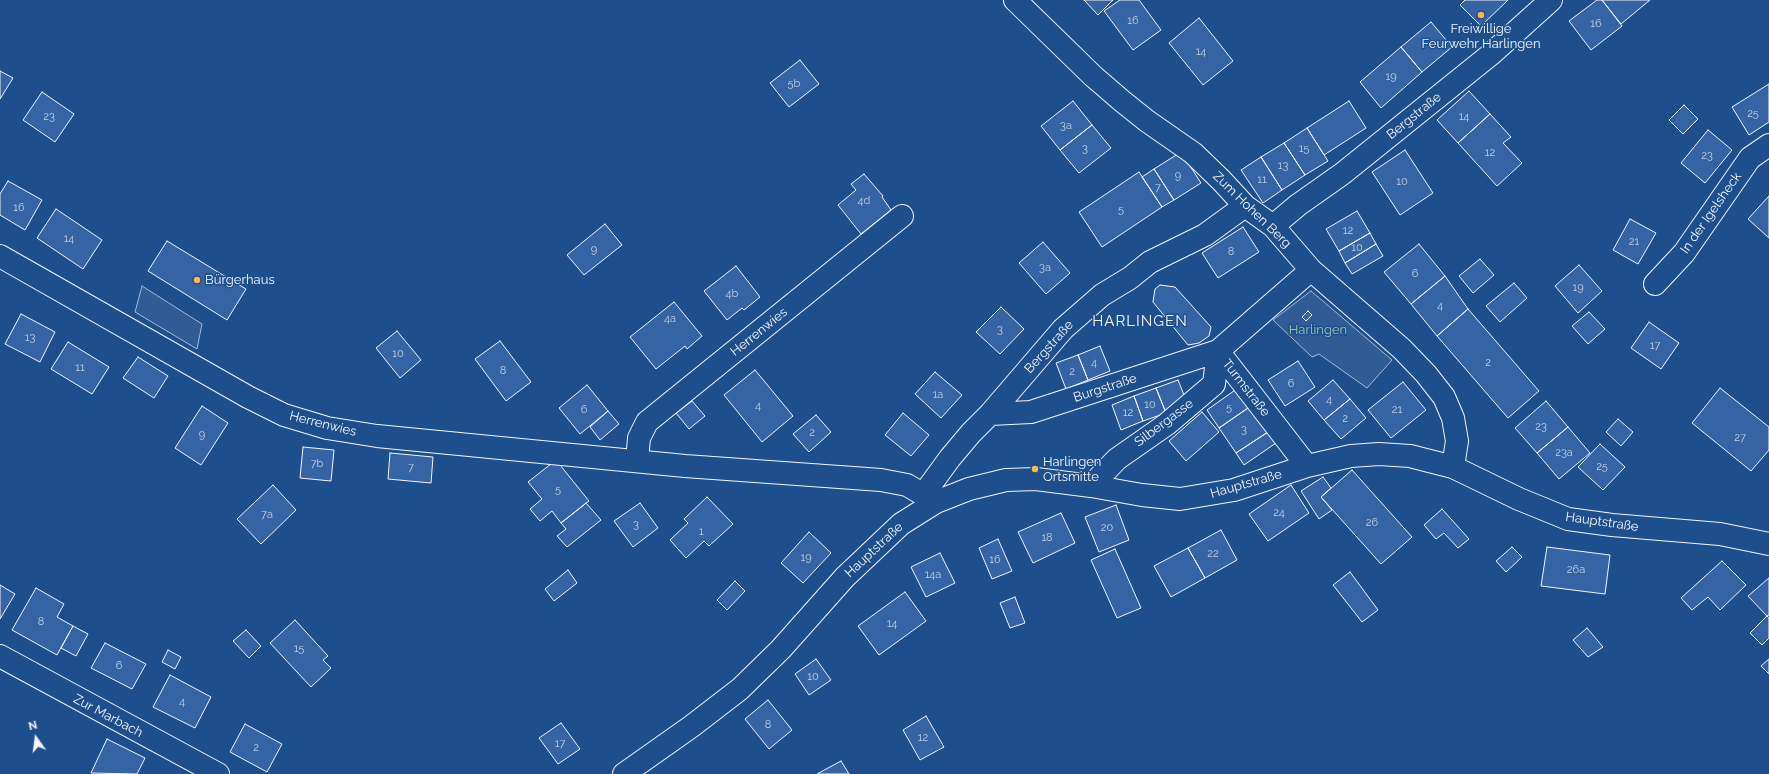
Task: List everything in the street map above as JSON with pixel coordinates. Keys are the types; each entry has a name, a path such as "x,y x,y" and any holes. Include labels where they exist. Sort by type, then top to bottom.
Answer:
{"street":[{"name":"Zum Hohen Berg","path":"1015,0 1093,76 1122,101 1146,121 1193,153 1245,206 1273,226 1311,270 1402,349 1426,374 1444,398 1453,418 1457,441 1452,467"},
{"name":"Bergstraße","path":"1273,226 1298,205 1361,160 1490,55 1551,0"},
{"name":"In der Igelsheck","path":"1655,284 1684,253 1750,158 1769,145"},
{"name":"Bergstraße","path":"930,499 950,458 1063,329 1102,294 1130,278 1150,262 1205,235 1245,206"},
{"name":"Herrenwies","path":"637,461 639,438 647,422 902,216"},
{"name":"Herrenwies","path":"0,256 241,393 284,415 327,428 377,436 637,461 881,480 907,485 930,499"},
{"name":"Turmstraße","path":"1307,466 1218,351 1311,270"},
{"name":"Burgstraße","path":"990,414 1031,412 1218,351"},
{"name":"Silbergasse","path":"1091,486 1117,459 1167,424 1214,384 1218,351"},
{"name":"Hauptstraße","path":"624,774 692,726 740,689 781,649 845,577 900,524 930,499 1006,480 1036,479 1091,486 1142,495 1180,499 1234,490 1307,466 1351,456 1379,454 1410,456 1452,467 1519,499 1568,519 1612,525 1720,534 1769,544"},
{"name":"Zur Marbach","path":"4,665 218,774"}],"shaded area":[{"path":"142,286 202,324 197,349 135,312"},
{"name":"Harlingen","path":"1311,291 1392,360 1367,388 1319,354 1312,357 1273,320"}],"building":[{"path":"1084,0 1113,0 1098,15"},
{"path":"1120,0 1139,0 1161,30 1133,50 1104,11"},
{"name":"Freiwillige Feurwehr Harlingen","path":"1465,0 1508,0 1481,26 1460,5"},
{"path":"1597,0 1602,0 1622,26 1591,50 1569,21"},
{"path":"1602,0 1650,0 1621,24"},
{"path":"1199,18 1233,61 1203,85 1169,43"},
{"path":"1431,22 1452,47 1422,72 1401,47"},
{"path":"1401,47 1422,72 1381,108 1360,82"},
{"path":"800,60 819,84 789,107 770,83"},
{"path":"0,71 13,78 0,99"},
{"path":"1769,84 1769,122 1749,135 1732,107"},
{"path":"1469,91 1490,114 1458,143 1437,120"},
{"path":"42,92 74,114 55,142 23,120"},
{"path":"1073,101 1092,125 1060,150 1041,126"},
{"path":"1349,101 1366,128 1324,155 1307,128"},
{"path":"1684,105 1698,119 1683,134 1669,120"},
{"path":"1490,114 1511,137 1503,143 1522,163 1497,186 1458,143"},
{"path":"1092,125 1111,148 1079,173 1060,150"},
{"path":"1307,128 1328,161 1305,175 1284,143"},
{"path":"1708,130 1732,150 1705,183 1681,163"},
{"path":"1284,143 1305,175 1282,190 1261,157"},
{"path":"1405,150 1433,193 1400,215 1372,172"},
{"path":"1181,152 1201,183 1174,200 1154,169"},
{"path":"1261,157 1282,190 1263,203 1241,170"},
{"path":"1154,169 1174,200 1162,207 1142,177"},
{"path":"1139,172 1162,207 1102,247 1079,212"},
{"path":"864,174 883,196 882,197 891,210 861,234 838,205 856,190 851,184"},
{"path":"8,181 42,200 25,230 0,215 0,194"},
{"path":"1769,196 1769,238 1748,219"},
{"path":"56,209 102,240 83,269 37,238"},
{"path":"1357,211 1370,233 1339,251 1326,229"},
{"path":"1630,219 1656,233 1638,264 1613,250"},
{"path":"605,224 622,245 584,275 567,255"},
{"path":"1243,227 1259,252 1218,278 1202,253"},
{"path":"1370,233 1376,244 1345,263 1339,251"},
{"name":"Bürgerhaus","path":"167,241 246,289 227,320 148,271"},
{"path":"1043,242 1070,273 1046,294 1019,263"},
{"path":"1376,244 1383,256 1352,274 1345,263"},
{"path":"1419,244 1445,276 1411,304 1384,272"},
{"path":"1480,259 1494,275 1473,293 1459,276"},
{"path":"1579,265 1602,291 1578,313 1555,286"},
{"path":"736,266 760,297 744,310 742,308 727,320 704,291"},
{"path":"1445,276 1468,309 1437,336 1411,304"},
{"path":"1514,283 1527,298 1500,322 1486,306"},
{"path":"1160,285 1175,287 1211,327 1209,336 1199,343 1188,345 1153,302 1155,289"},
{"path":"674,302 702,336 687,349 685,346 656,369 630,337"},
{"path":"1001,307 1024,329 1000,354 976,332"},
{"path":"1468,309 1539,391 1508,418 1437,336"},
{"path":"1308,311 1312,315 1306,321 1302,317"},
{"path":"1589,312 1605,329 1588,344 1572,326"},
{"path":"21,314 55,332 40,362 5,344"},
{"path":"1649,322 1679,343 1661,369 1631,348"},
{"path":"397,331 421,360 400,378 376,348"},
{"path":"500,341 531,382 506,401 475,359"},
{"path":"68,342 109,367 92,394 51,369"},
{"path":"1100,346 1110,371 1088,380 1078,355"},
{"path":"1078,355 1088,380 1066,389 1056,363"},
{"path":"138,357 168,376 154,398 123,378"},
{"path":"1298,361 1315,387 1285,406 1268,380"},
{"path":"755,370 793,416 762,442 724,395"},
{"path":"935,372 962,395 941,418 915,394"},
{"path":"1178,380 1188,405 1166,413 1156,388"},
{"path":"1333,380 1350,399 1324,420 1308,401"},
{"path":"1403,382 1426,410 1391,438 1368,410"},
{"path":"587,385 608,411 580,434 559,408"},
{"path":"1156,388 1166,413 1143,421 1134,396"},
{"path":"1238,388 1251,406 1219,428 1207,410"},
{"path":"1720,388 1769,427 1769,450 1751,471 1692,423"},
{"path":"1134,396 1143,421 1121,430 1112,405"},
{"path":"1350,399 1366,418 1341,439 1324,420"},
{"path":"692,401 705,416 689,429 676,413"},
{"path":"1546,401 1568,427 1537,453 1515,428"},
{"path":"202,406 228,423 201,465 175,448"},
{"path":"1251,406 1268,432 1236,453 1219,428"},
{"path":"608,411 619,424 600,440 590,427"},
{"path":"1202,412 1219,432 1186,461 1169,441"},
{"path":"903,413 929,435 911,456 885,435"},
{"path":"816,415 831,432 809,452 793,434"},
{"path":"1618,419 1633,432 1621,446 1606,432"},
{"path":"1568,427 1590,453 1559,479 1537,453"},
{"path":"1268,432 1276,443 1244,465 1236,453"},
{"path":"1600,444 1625,467 1603,490 1578,467"},
{"path":"303,447 334,450 331,481 300,478"},
{"path":"390,453 433,457 431,483 388,479"},
{"path":"556,460 589,501 561,523 552,511 540,521 530,509 542,499 528,482"},
{"path":"1352,470 1412,537 1381,564 1321,497"},
{"path":"1323,477 1331,488 1321,497 1332,510 1319,519 1301,491"},
{"path":"273,485 296,510 261,544 237,519"},
{"path":"1291,485 1309,513 1268,541 1249,514"},
{"path":"707,497 733,524 709,546 704,541 686,558 670,540 688,523 684,519"},
{"path":"586,503 601,520 567,547 557,536 566,529 561,523"},
{"path":"640,503 658,528 633,547 614,521"},
{"path":"1116,505 1129,540 1099,552 1085,517"},
{"path":"1442,509 1469,539 1458,548 1444,533 1436,539 1424,525"},
{"path":"1061,513 1075,543 1033,563 1018,532"},
{"path":"1221,530 1237,560 1205,578 1188,548"},
{"path":"809,532 831,553 803,583 781,563"},
{"path":"998,539 1012,571 992,579 979,548"},
{"path":"1512,547 1522,557 1506,572 1496,561"},
{"path":"1547,547 1610,555 1605,594 1541,586"},
{"path":"1188,548 1205,578 1171,597 1154,566"},
{"path":"1115,549 1141,608 1117,618 1091,560"},
{"path":"940,553 955,583 926,597 911,567"},
{"path":"1722,561 1746,585 1720,610 1708,597 1692,610 1681,598"},
{"path":"568,570 577,583 554,601 545,589"},
{"path":"1350,572 1378,610 1362,622 1333,585"},
{"path":"1769,578 1769,615 1767,616 1748,596"},
{"path":"735,581 745,591 727,610 717,600"},
{"path":"0,585 15,594 0,619"},
{"path":"36,588 64,604 57,617 73,626 57,655 12,630"},
{"path":"905,592 926,621 879,655 858,626"},
{"path":"1015,597 1025,623 1010,628 1000,603"},
{"path":"1767,616 1769,618 1769,638 1762,645 1750,633"},
{"path":"295,620 328,656 323,660 331,668 311,687 270,643"},
{"path":"73,626 88,634 76,656 61,648"},
{"path":"1587,628 1603,647 1588,657 1573,640"},
{"path":"246,630 261,646 249,658 233,641"},
{"path":"105,643 146,664 132,689 91,668"},
{"path":"168,650 181,657 175,669 162,662"},
{"path":"816,659 831,680 809,695 795,674"},
{"path":"1769,659 1769,674 1761,666"},
{"path":"170,675 211,697 195,728 153,707"},
{"path":"768,700 792,730 769,749 745,719"},
{"path":"926,716 944,747 920,760 903,730"},
{"path":"561,723 580,749 558,764 539,738"},
{"path":"245,724 282,744 267,772 230,752"},
{"path":"107,739 145,758 137,774 91,773"},
{"path":"841,761 849,774 817,774"}],"place":[{"name":"Freiwillige Feurwehr Harlingen","path":"1481,15"},
{"name":"Bürgerhaus","path":"197,280"},
{"name":"Harlingen Ortsmitte","path":"1035,469"}],"district":[{"name":"HARLINGEN","path":"1140,321"}]}
